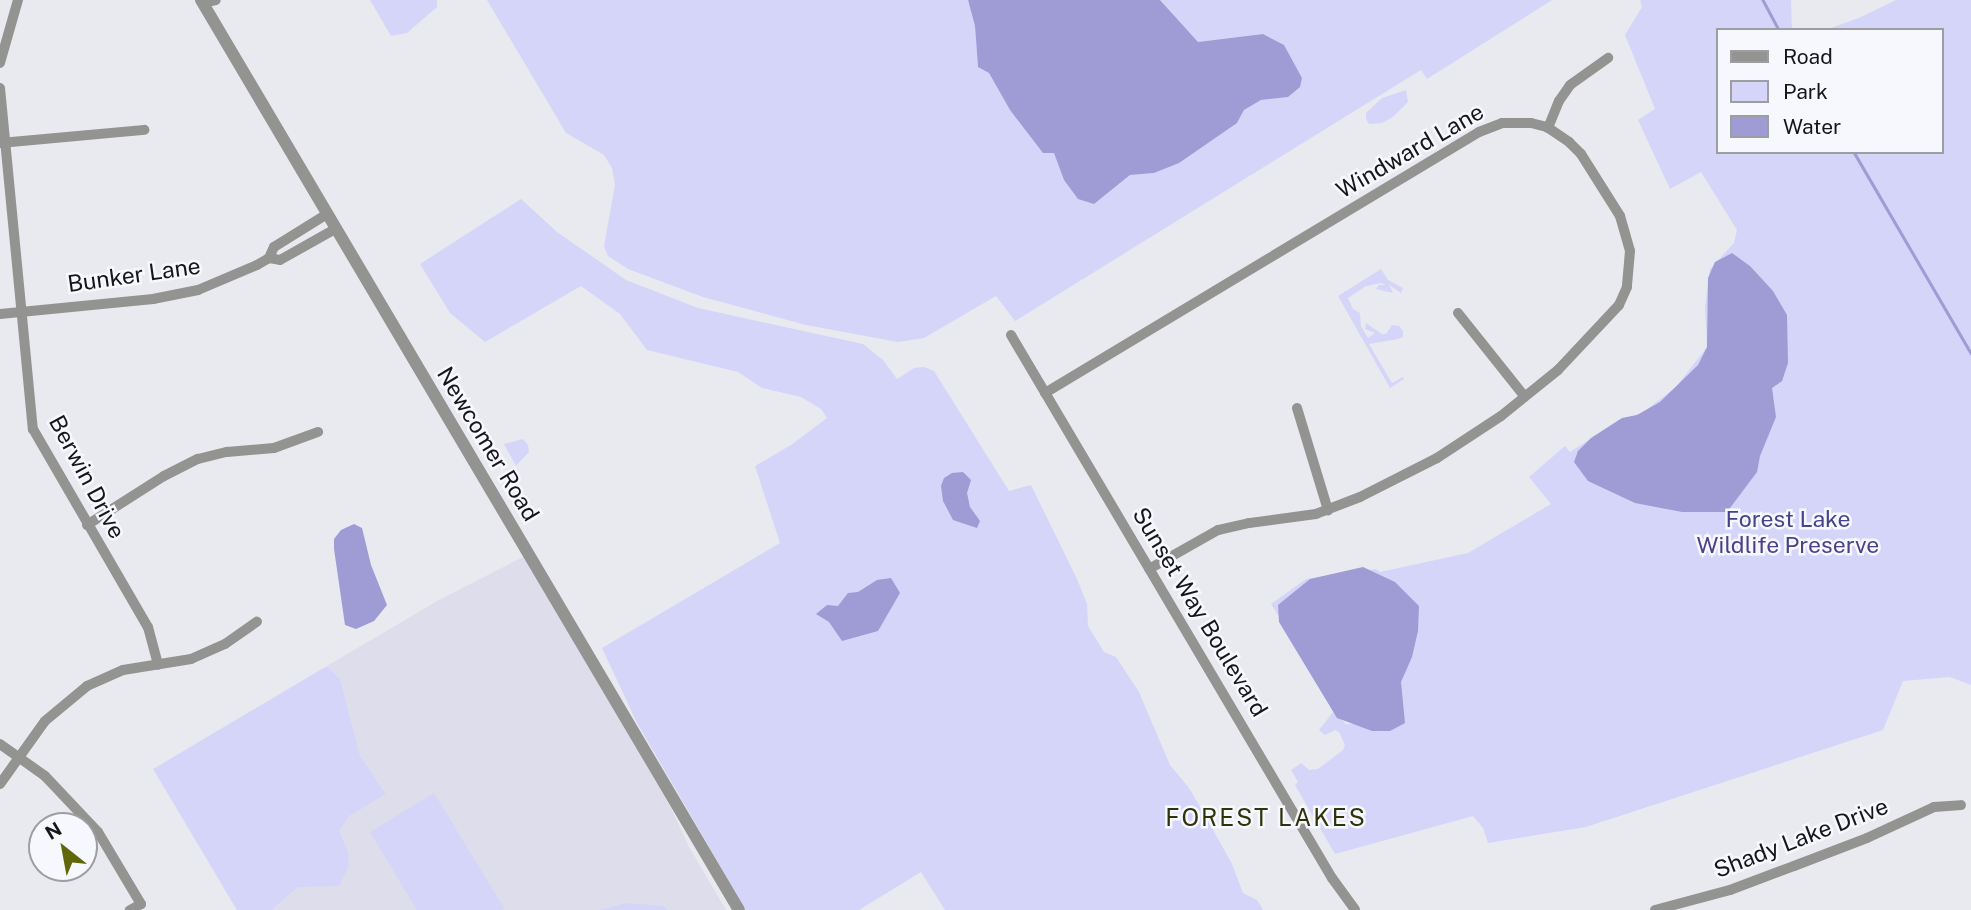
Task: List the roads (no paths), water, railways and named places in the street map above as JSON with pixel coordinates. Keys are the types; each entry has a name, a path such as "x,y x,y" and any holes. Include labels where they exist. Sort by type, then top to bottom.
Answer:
{"street":[{"path":"0,63 18,0"},
{"name":"Newcomer Road","path":"207,1 335,229 739,910"},
{"path":"1548,128 1559,101 1570,85 1608,58"},
{"name":"Berwin Drive","path":"0,88 3,142 33,429 148,627 158,665"},
{"name":"Windward Lane","path":"1045,393 1479,132 1510,122 1548,128 1581,154 1619,216 1630,251 1623,296 1608,319 1558,370 1497,419 1437,458 1377,489 1328,510 1293,519 1223,528 1188,544 1149,569"},
{"path":"3,142 144,130"},
{"name":"Bunker Lane","path":"269,258 274,247 327,214"},
{"name":"Bunker Lane","path":"0,314 176,296 221,283 269,258 280,260 335,229"},
{"path":"1458,313 1525,397"},
{"name":"Sunset Way Boulevard","path":"1011,335 1332,878 1355,910"},
{"path":"1297,408 1328,510"},
{"path":"87,525 189,463 227,453 274,448 318,432"},
{"path":"0,784 45,721 71,696 109,675 209,652 257,622"},
{"path":"0,744 55,785 88,820 107,845 141,904 130,910"},
{"name":"Shady Lake Drive","path":"1655,910 1730,890 1867,838 1934,807 1961,805"}],"water":[{"path":"968,0 1160,0 1198,42 1263,34 1284,45 1302,78 1300,87 1288,97 1261,100 1244,110 1237,123 1179,163 1154,173 1130,175 1094,204 1078,199 1064,180 1054,153 1043,153 1010,110 989,73 978,67 975,26"},
{"path":"1732,253 1750,266 1773,291 1787,315 1788,363 1782,381 1772,388 1776,417 1760,456 1757,472 1727,512 1682,512 1635,503 1588,481 1574,462 1578,451 1591,438 1622,418 1637,415 1660,402 1698,365 1707,347 1708,278 1715,262"},
{"path":"963,472 971,480 967,493 970,507 980,521 977,528 953,520 943,501 941,486 944,478 952,473"},
{"path":"354,524 362,528 371,565 387,605 374,621 356,629 345,625 334,549 334,539 341,530"},
{"path":"1363,567 1395,582 1419,606 1418,631 1412,657 1401,682 1405,723 1390,731 1372,731 1337,718 1279,622 1278,605 1310,579"},
{"path":"891,578 900,593 878,631 842,641 829,622 816,614 827,605 838,606 848,593 858,592 877,580"}],"waterway":[{"path":"1763,0 1778,28"},
{"path":"1855,154 1971,353"}],"district":[{"name":"FOREST LAKES","path":"1266,818"}],"park label":[{"name":"Forest Lake Wildlife Preserve","path":"1788,532"}]}
